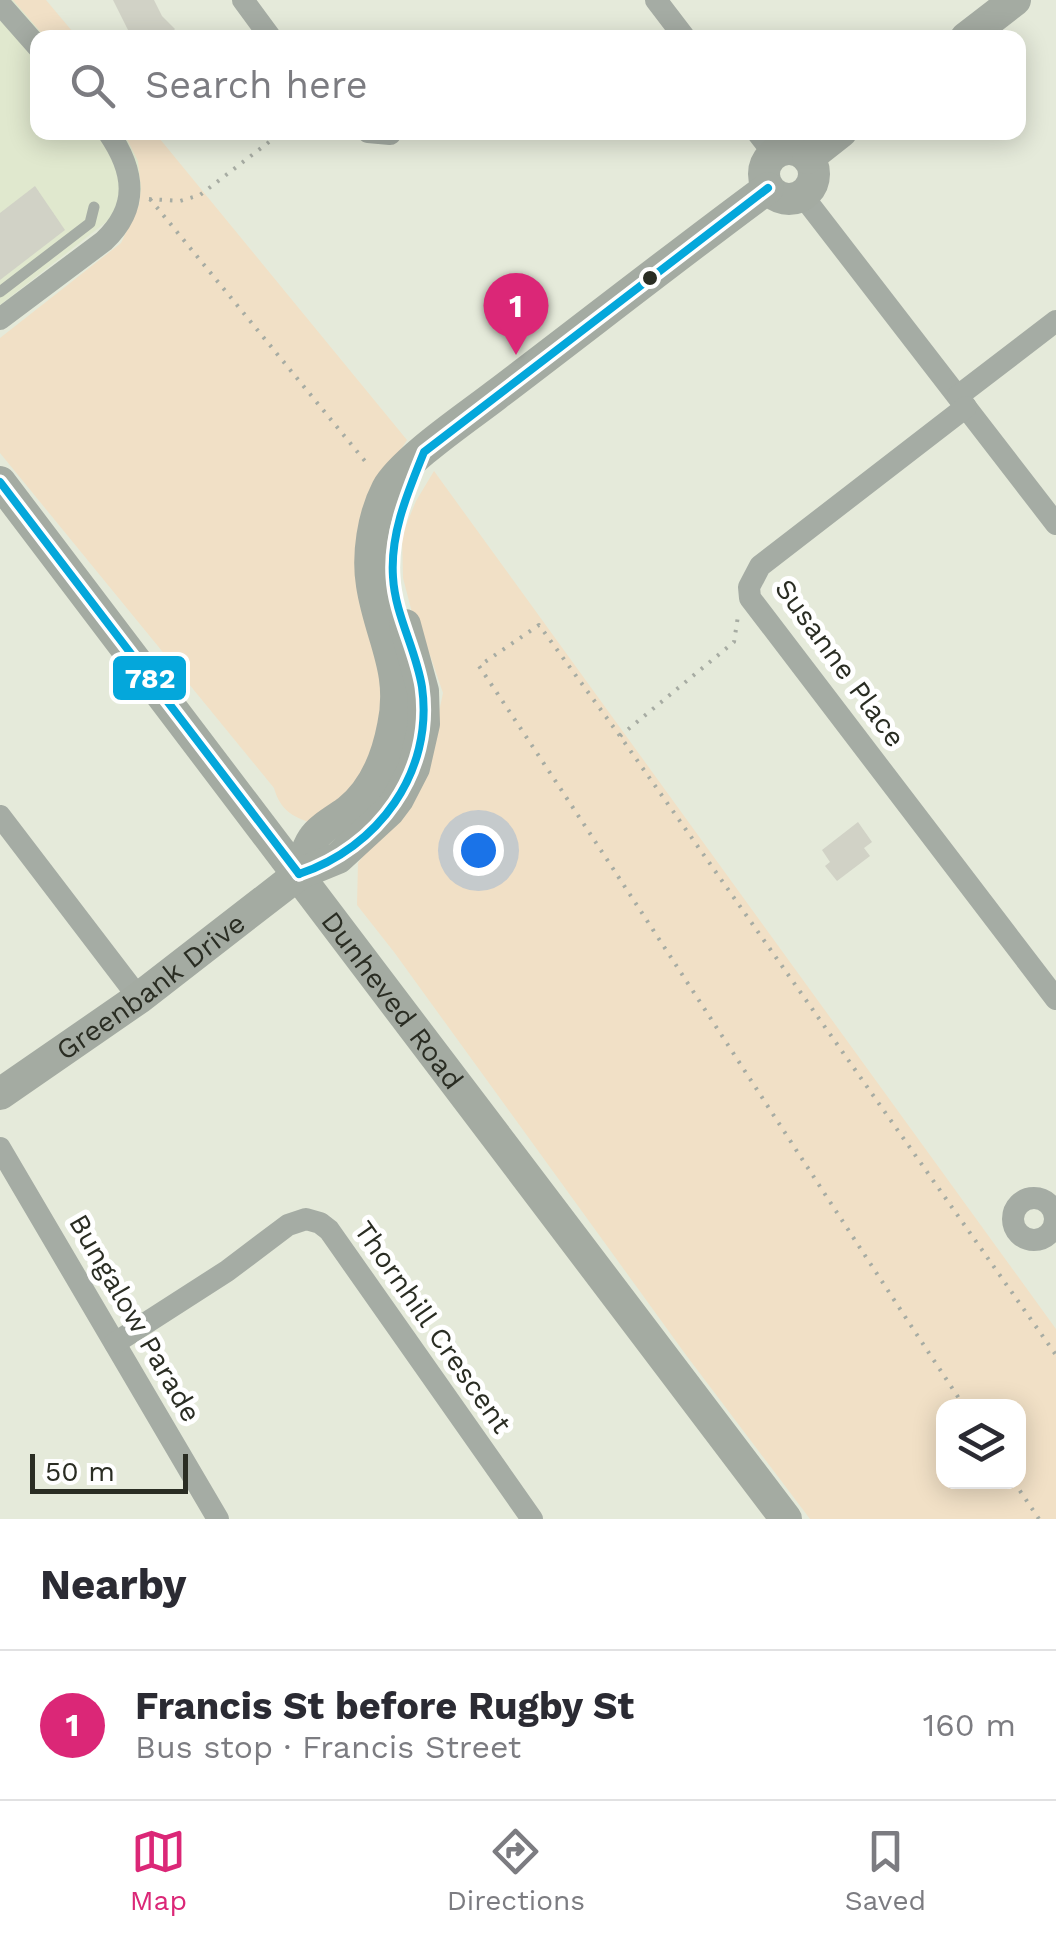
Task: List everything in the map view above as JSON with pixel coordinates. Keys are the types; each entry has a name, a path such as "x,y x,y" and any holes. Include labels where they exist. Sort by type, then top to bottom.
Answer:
{"street":[{"path":"243,0 265,30"},
{"path":"656,0 679,30"},
{"path":"976,30 1015,0"},
{"path":"0,4 30,39"},
{"path":"0,319 104,241 140,196 113,140"},
{"path":"808,158 831,140"},
{"path":"765,143 780,150 795,150 808,158 812,182 802,195 780,198 768,188 764,174 768,160 765,143"},
{"name":"Greenbank Drive","path":"0,1094 139,998 299,874 338,858 389,811 406,786 419,754 424,724 423,691 398,604 392,557 402,509 424,452 768,188"},
{"path":"802,195 1056,524"},
{"name":"Susanne Place","path":"1056,322 760,566 745,600 1056,999"},
{"name":"Dunheved Road","path":"0,482 786,1519"},
{"path":"0,816 139,998"},
{"name":"Bungalow Parade","path":"0,1148 218,1519"},
{"name":"Thornhill Crescent","path":"115,1343 215,1279 288,1225 298,1220 314,1220 328,1230 532,1519"}],"lane":[{"path":"0,292 90,222 94,207"}],"path":[{"path":"140,196 180,202 200,195 272,140"},
{"path":"140,196 377,475"},
{"path":"620,736 734,642 745,600"},
{"path":"959,1399 479,666 538,625 1056,1355"},
{"path":"1019,1489 1038,1519"}],"shaded area":[{"path":"0,0 23,0 48,30 30,30 30,140 141,140 169,173 0,305"},
{"path":"13,0 46,0 71,30 39,30"},
{"path":"128,140 161,140 407,440 372,495 387,703 359,788 311,823 283,806 274,788 0,453 0,338 121,243 139,205 138,161"},
{"path":"434,471 1056,1329 1056,1519 810,1519 357,905 358,863 426,773 443,693 415,624 403,578 402,535"}],"building":[{"path":"113,0 154,0 175,29 174,30 128,30"},
{"path":"35,186 65,230 0,280 0,213"},
{"path":"858,822 872,842 864,848 870,856 837,881 825,866 830,862 822,850"}],"transit line":[{"name":"782","path":"299,874 353,846 376,826 395,803 419,748 422,687 398,605 393,561 401,513 424,452 768,188"},
{"name":"782","path":"0,482 299,874"}],"place":[{"name":"Francis St before Rugby St","path":"516,355"}]}
